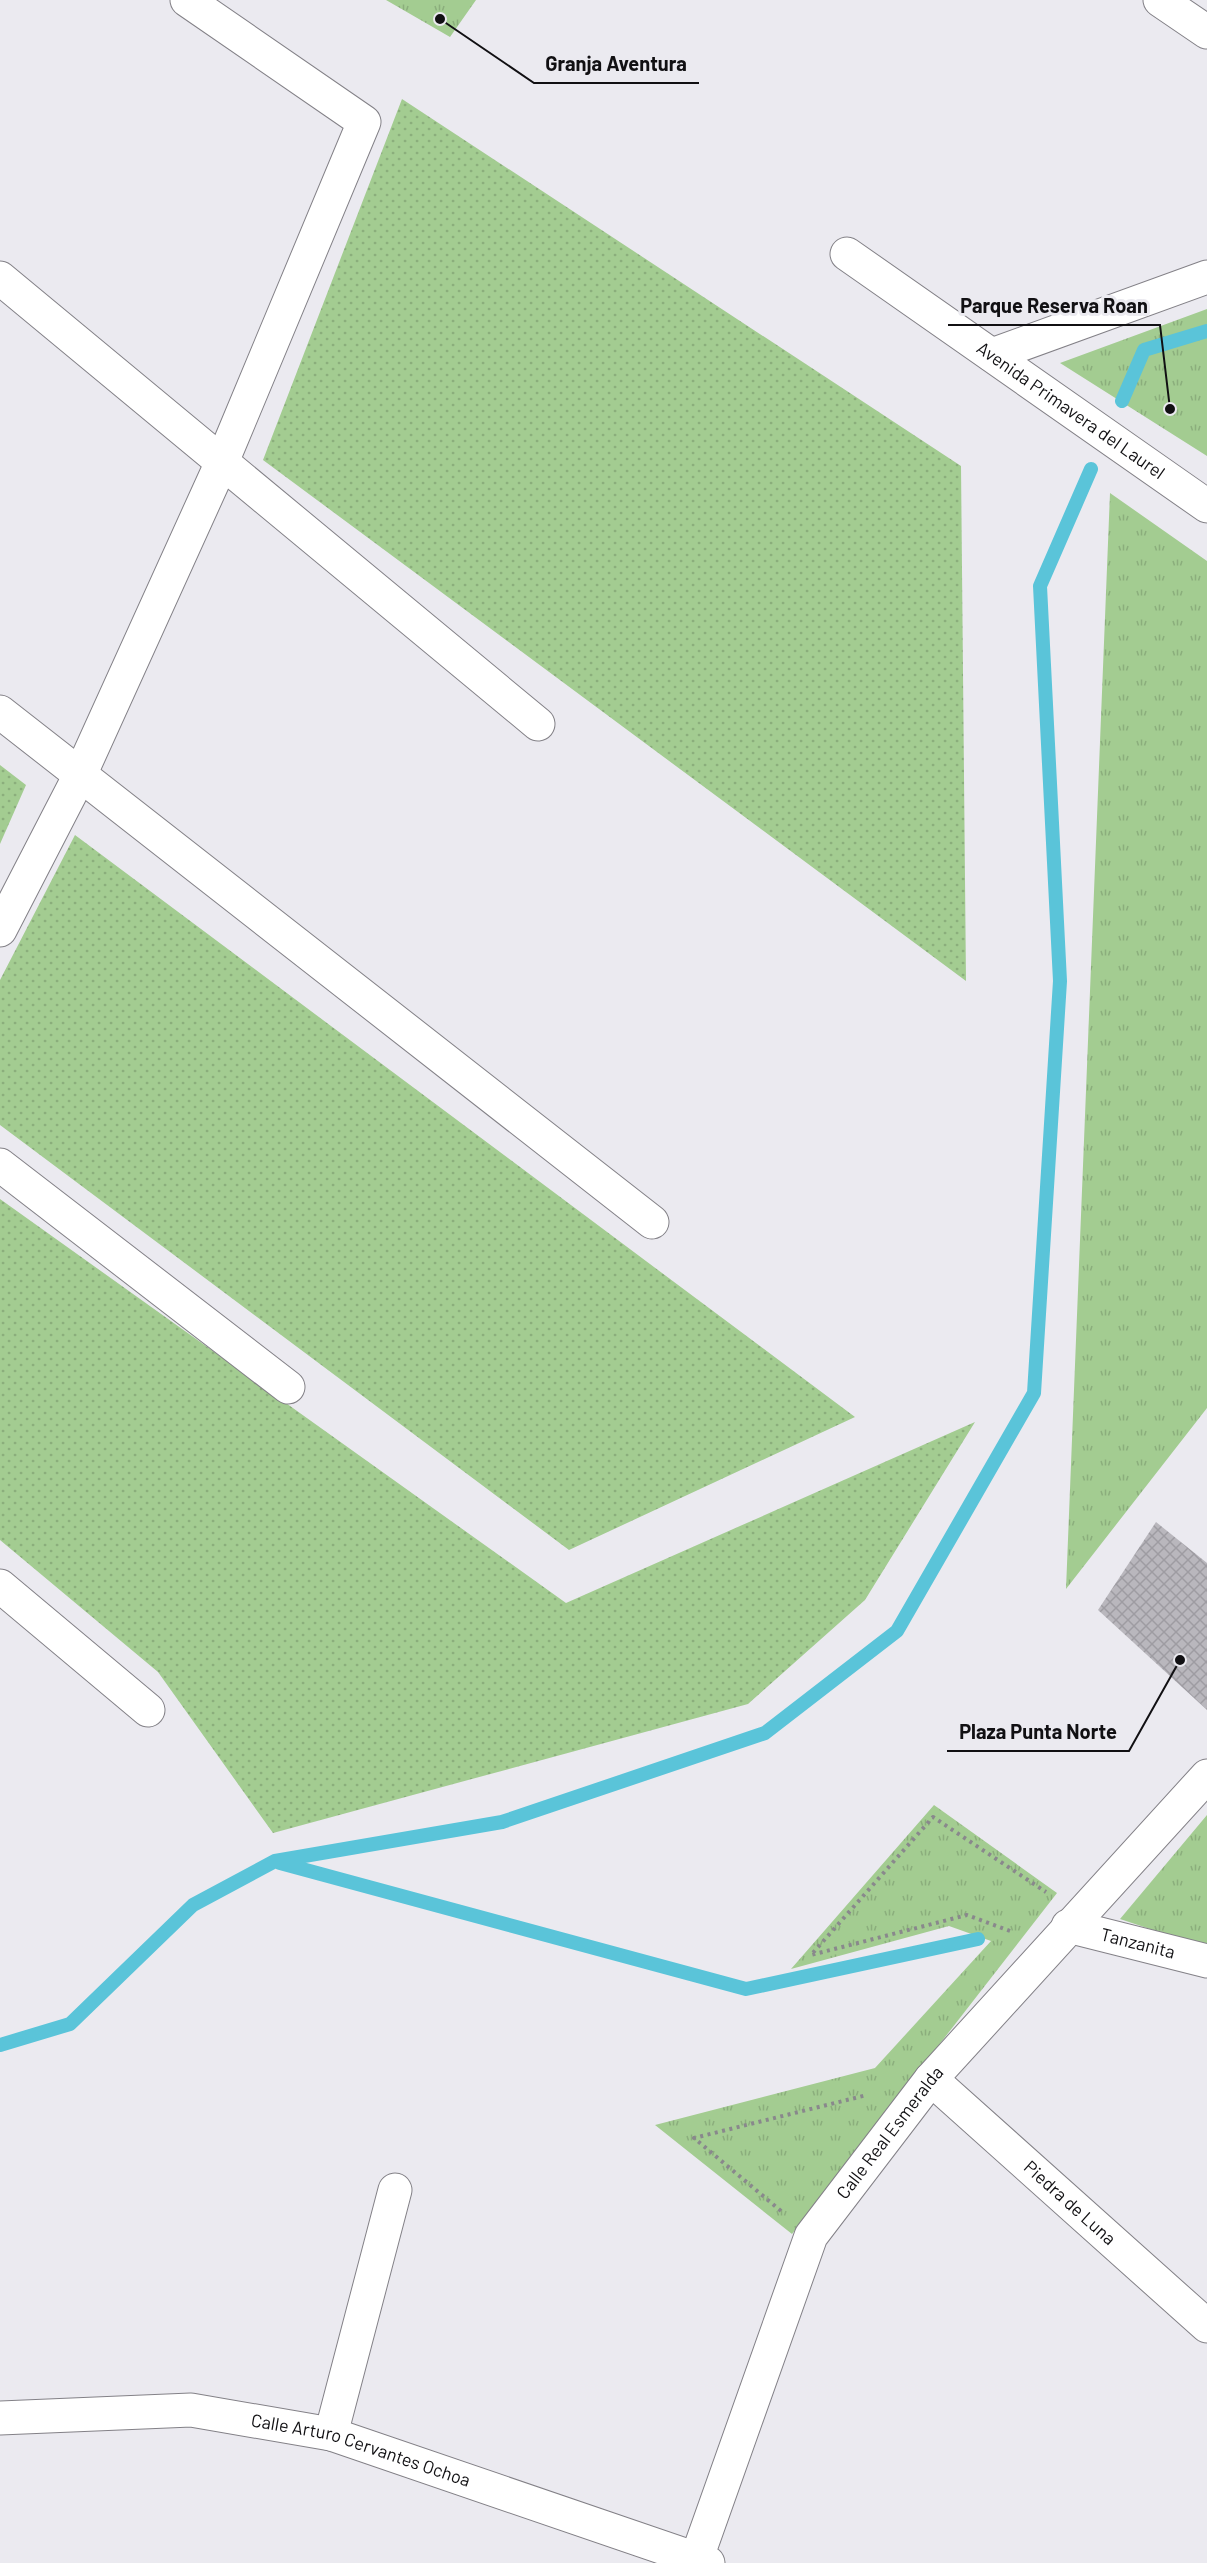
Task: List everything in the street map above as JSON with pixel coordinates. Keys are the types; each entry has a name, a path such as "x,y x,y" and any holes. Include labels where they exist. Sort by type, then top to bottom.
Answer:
{"street":[{"path":"0,930 80,775 222,462 363,123 187,0"},
{"path":"1160,0 1207,32"},
{"name":"Avenida Primavera del Laurel","path":"847,254 1207,506"},
{"path":"993,355 1207,277"},
{"path":"0,278 538,724"},
{"path":"0,712 652,1222"},
{"path":"0,1165 288,1388"},
{"path":"0,1586 148,1710"},
{"name":"Calle Real Esmeralda","path":"700,2561 812,2236 932,2079 1207,1776"},
{"name":"Tanzanita","path":"1066,1929 1207,1961"},
{"name":"Piedra de Luna","path":"932,2079 1207,2326"},
{"path":"331,2434 395,2190"},
{"name":"Calle Arturo Cervantes Ochoa","path":"0,2418 191,2410 331,2434 700,2561"}],"path":[{"path":"933,1816 1066,1929 967,1914 812,1955 933,1816"},
{"path":"812,2236 694,2138 932,2079"}],"green space":[{"path":"386,0 476,0 450,37"},
{"path":"402,99 961,466 966,981 263,460"},
{"path":"1207,309 1207,456 1060,363"},
{"path":"1110,493 1207,561 1207,1408 1066,1589"},
{"path":"0,765 26,785 0,844"},
{"path":"75,835 855,1417 569,1550 0,1125 0,980"},
{"path":"0,1199 566,1603 975,1422 865,1600 748,1704 273,1833 158,1672 0,1540"},
{"path":"934,1805 1057,1893 792,2234 655,2125 875,2068 991,1941 949,1926 791,1969"},
{"path":"1207,1815 1207,1948 1120,1919"}],"building":[{"path":"1156,1522 1207,1563 1207,1710 1098,1610"}],"waterway":[{"path":"1122,401 1144,350 1207,331"},
{"path":"0,2045 70,2024 193,1905 275,1861 502,1822 765,1733 897,1631 1034,1393 1060,981 1040,586 1091,469"},
{"path":"280,1863 746,1989 978,1939"}],"place":[{"name":"Granja Aventura","path":"440,19"},
{"name":"Parque Reserva Roan","path":"1170,409"},
{"name":"Plaza Punta Norte","path":"1180,1660"}]}
